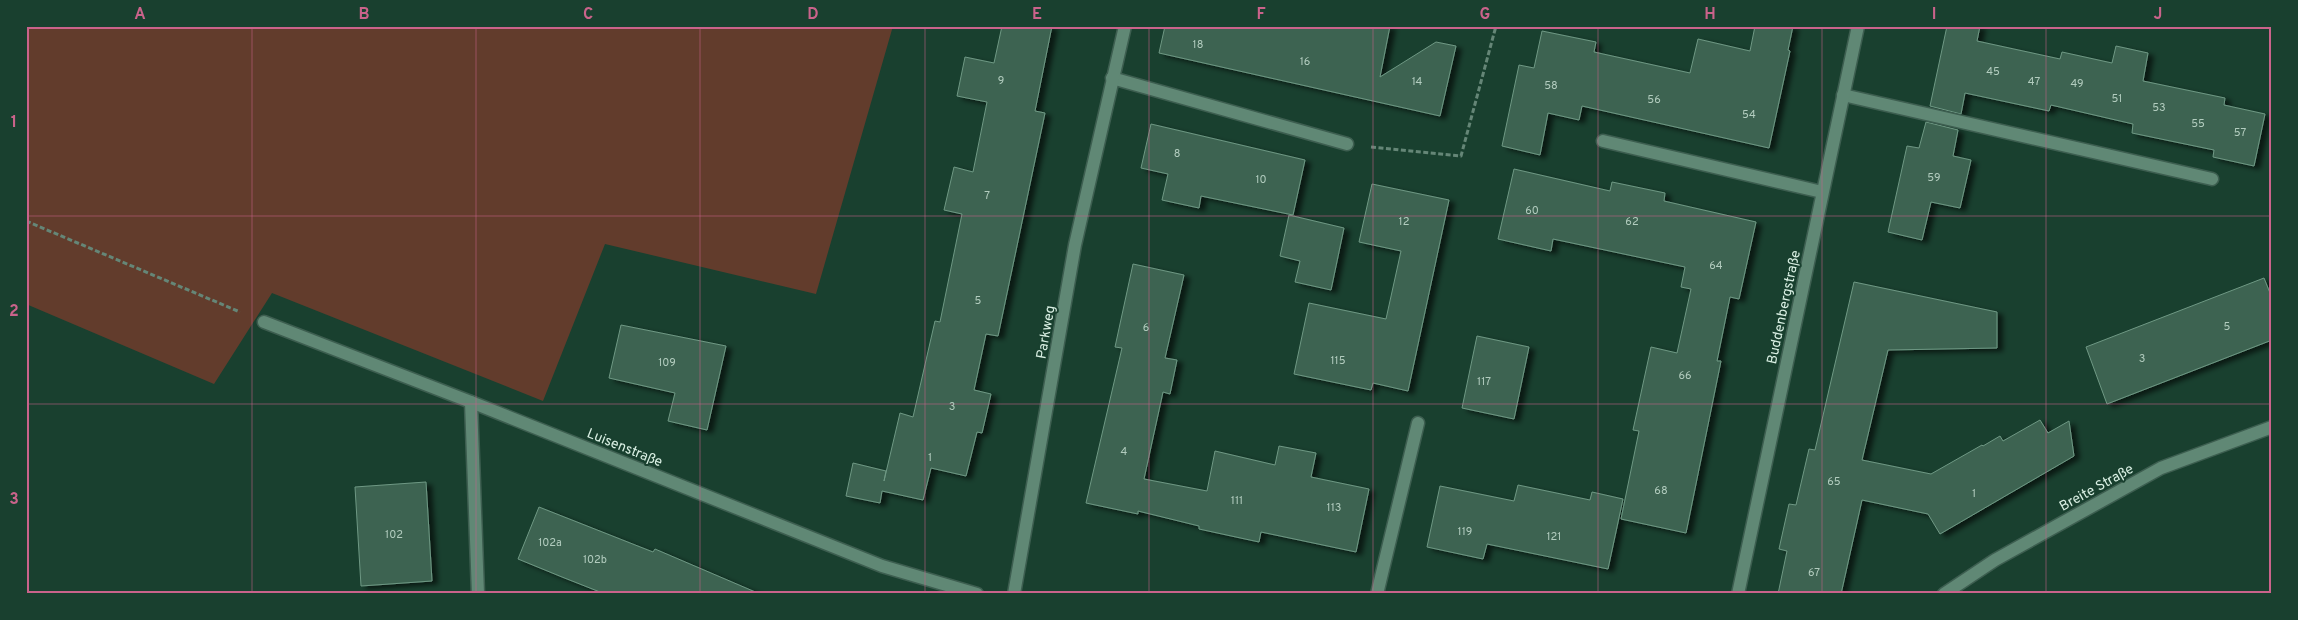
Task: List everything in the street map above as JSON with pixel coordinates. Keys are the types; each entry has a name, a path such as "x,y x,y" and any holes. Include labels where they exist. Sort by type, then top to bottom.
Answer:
{"street":[{"name":"Parkweg","path":"1014,594 1075,246 1125,26"},
{"name":"Buddenbergstraße","path":"1738,594 1858,26"},
{"path":"1112,78 1348,144"},
{"path":"1843,95 2212,179"},
{"path":"1603,141 1822,192"},
{"name":"Luisenstraße","path":"264,322 471,402 882,566 977,594"},
{"path":"471,402 478,594"},
{"path":"1378,594 1418,423"},
{"name":"Breite Straße","path":"1944,594 1995,560 2161,468 2272,427"}],"path":[{"path":"1348,144 1461,156 1496,26"},
{"path":"26,221 264,322"}],"shaded area":[{"path":"26,26 893,26 816,294 605,244 543,401 272,293 214,384 26,304"}],"building":[{"path":"1002,26 1052,26 1035,111 1045,113 998,336 986,334 974,390 991,394 982,433 977,432 966,476 931,468 923,500 882,491 880,503 846,496 853,463 886,471 884,481 900,413 913,417 935,321 940,322 962,214 944,210 954,167 973,172 987,102 957,96 965,57 994,63"},
{"path":"1165,26 1390,26 1380,77 1436,42 1456,46 1440,116 1159,53"},
{"path":"1755,26 1793,26 1788,50 1790,51 1769,148 1582,106 1579,120 1548,113 1540,155 1502,146 1519,65 1534,68 1542,31 1596,42 1594,52 1690,73 1698,39 1750,51"},
{"path":"1947,26 1980,26 1977,41 2060,59 2062,52 2112,63 2116,46 2148,53 2143,81 2225,98 2224,105 2265,114 2254,166 2213,157 2214,150 2132,133 2133,124 2051,105 2049,111 1965,93 1961,114 1930,106"},
{"path":"1926,122 1958,130 1953,156 1971,160 1960,208 1931,202 1922,240 1888,232 1907,146 1919,148"},
{"path":"1151,124 1305,160 1293,215 1201,196 1199,208 1162,200 1168,174 1141,168"},
{"path":"1514,169 1610,191 1612,182 1665,193 1664,201 1756,222 1739,299 1730,297 1717,361 1721,361 1686,533 1621,519 1639,431 1633,430 1651,347 1677,353 1691,289 1681,287 1685,267 1553,239 1551,251 1498,239"},
{"path":"1372,184 1449,200 1408,391 1373,383 1371,390 1294,374 1309,303 1386,319 1401,251 1359,242"},
{"path":"1289,215 1344,228 1331,290 1295,282 1300,261 1280,256"},
{"path":"1133,264 1184,275 1165,358 1177,360 1170,394 1163,392 1144,479 1207,491 1215,451 1275,465 1279,446 1316,453 1311,477 1369,489 1356,552 1261,532 1259,542 1199,529 1199,526 1138,511 1138,514 1086,503 1122,348 1115,347"},
{"path":"2264,278 2272,298 2272,340 2107,404 2086,347"},
{"path":"1854,282 1997,312 1997,348 1888,350 1862,460 1931,474 2000,436 2003,441 2040,420 2048,433 2069,421 2074,456 1940,534 1928,514 1862,500 1841,594 1778,594 1787,551 1779,549 1789,504 1796,505 1809,449 1815,450"},
{"path":"621,325 726,346 707,430 668,421 675,393 609,378"},
{"path":"1477,336 1529,347 1514,419 1462,408"},
{"path":"426,482 432,581 361,586 355,487"},
{"path":"1518,485 1590,500 1592,492 1623,499 1608,569 1487,544 1483,559 1427,547 1440,486 1514,501"},
{"path":"539,507 653,552 655,549 760,594 605,594 518,559"}]}
